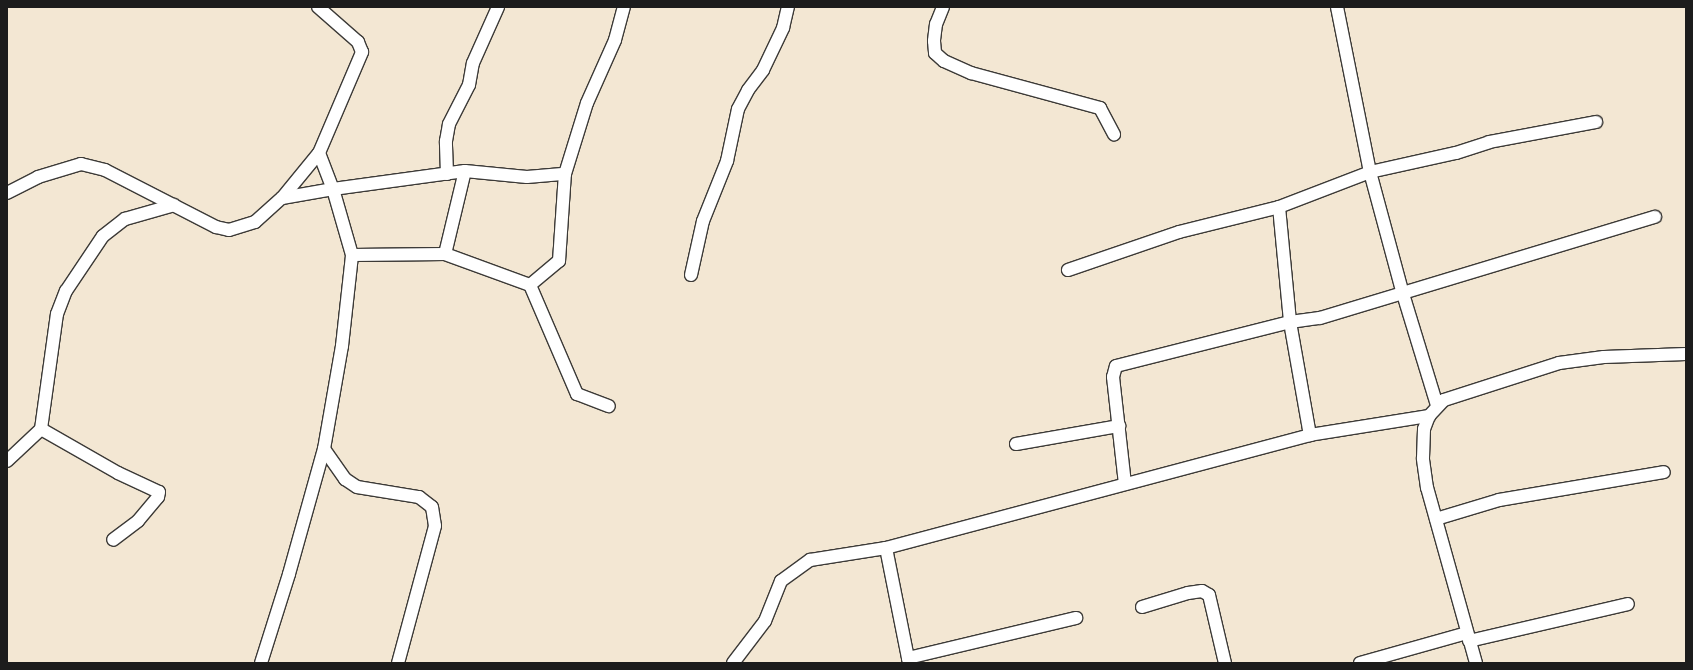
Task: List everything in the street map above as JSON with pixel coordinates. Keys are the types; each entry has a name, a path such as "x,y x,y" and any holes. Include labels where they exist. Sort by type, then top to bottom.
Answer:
{"street":[{"path":"7,193 38,177 81,164 104,170 216,227 229,230 255,222 282,198 319,153 362,52 358,42 318,7"},
{"path":"447,174 446,140 449,124 468,85 472,63 498,7"},
{"path":"530,285 559,261 565,174 587,103 615,40 624,7"},
{"path":"691,275 703,221 727,161 738,109 748,90 763,70 783,28 788,7"},
{"path":"943,7 936,24 934,41 935,53 944,61 971,73 1100,108 1114,134"},
{"path":"1337,7 1370,172 1403,294 1437,405"},
{"path":"1068,270 1179,232 1279,207 1370,172 1456,153 1489,142 1596,122"},
{"path":"261,663 289,574 324,449 342,346 352,254 333,189 319,153"},
{"path":"282,198 333,189 465,171 528,177 565,174"},
{"path":"445,254 465,171"},
{"path":"7,461 41,428 57,314 66,291 103,236 125,219 174,205"},
{"path":"1279,207 1290,322 1310,435"},
{"path":"1125,484 1113,378 1116,366 1290,322 1320,318 1655,217"},
{"path":"352,254 445,254 530,285 577,394 609,406"},
{"path":"1476,663 1427,488 1423,458 1424,429 1429,416 1437,405 1472,390 1559,363 1604,357 1686,354"},
{"path":"733,663 765,621 781,581 810,560 886,548 1310,435 1429,416"},
{"path":"1016,444 1119,426"},
{"path":"41,428 118,473 159,492 158,497 138,521 113,540"},
{"path":"324,449 345,479 357,487 419,497 432,507 435,526 398,663"},
{"path":"1436,519 1499,500 1664,472"},
{"path":"886,548 908,660 1076,618"},
{"path":"1142,607 1188,593 1202,591 1209,595 1225,663"},
{"path":"1360,663 1468,637 1628,604"}]}
